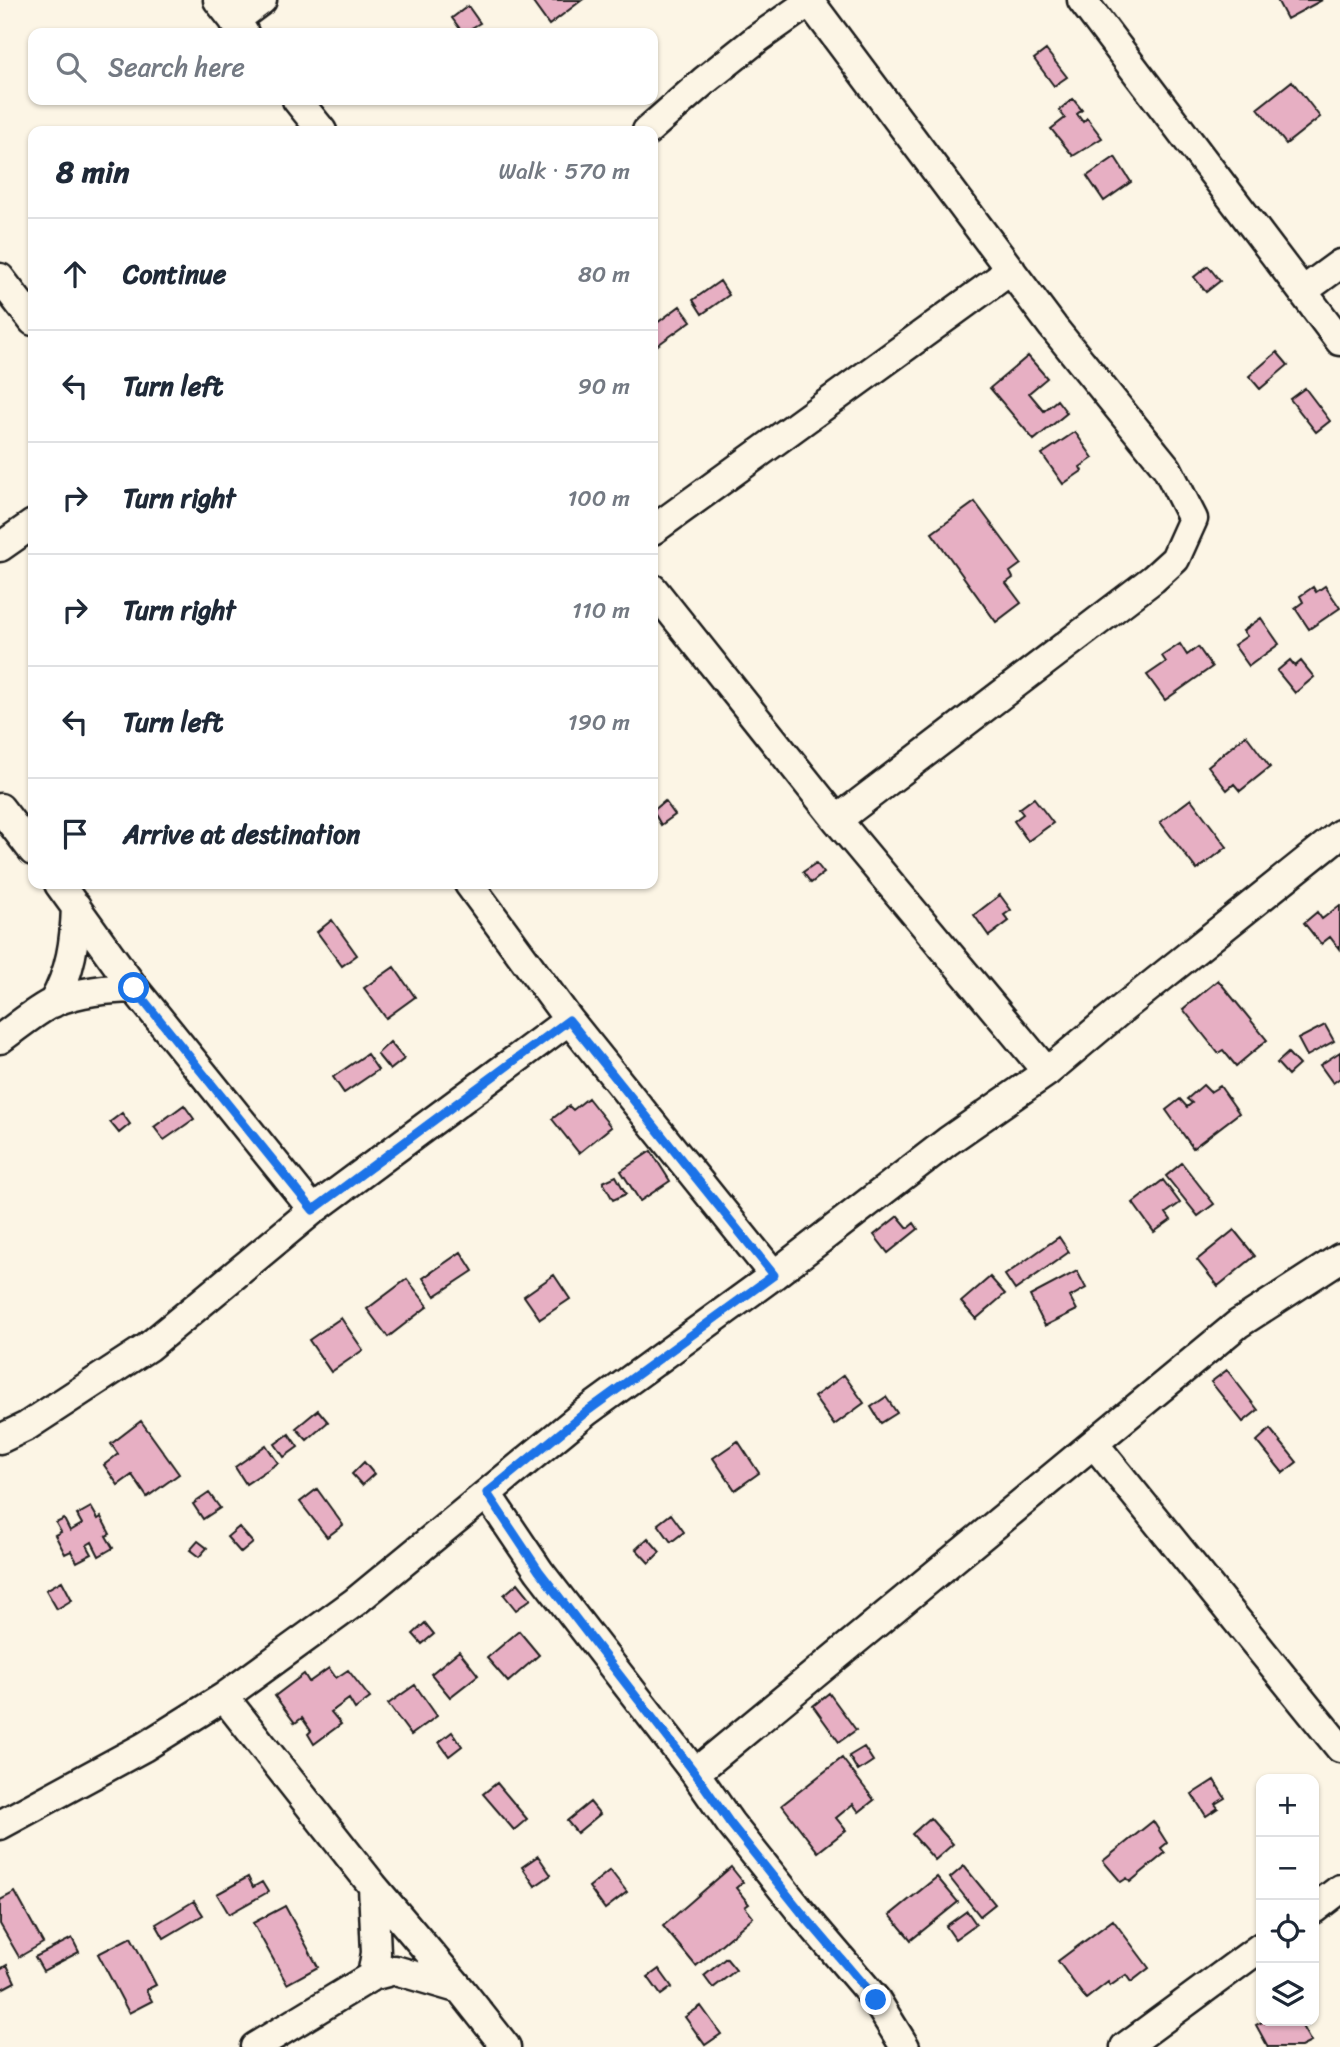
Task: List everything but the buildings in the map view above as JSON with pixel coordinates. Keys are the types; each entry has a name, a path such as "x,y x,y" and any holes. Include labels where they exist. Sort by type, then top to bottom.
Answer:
{"street":[{"path":"232,18 262,0"},
{"path":"1082,0 1340,341"},
{"path":"653,126 747,47 811,1 1053,327 1167,468 1193,519 1175,559 1153,579 838,820"},
{"path":"301,105 318,126"},
{"path":"1303,291 1340,264"},
{"path":"658,526 1011,270"},
{"path":"0,278 28,314"},
{"path":"0,547 28,527"},
{"path":"658,595 838,820 1047,1072"},
{"path":"0,808 28,844"},
{"path":"0,1825 144,1747 224,1697 355,1602 586,1412 774,1275 957,1135 1047,1072 1340,834"},
{"path":"473,889 569,1020 774,1275"},
{"path":"67,895 134,988 313,1210"},
{"path":"53,1003 65,983 72,954 67,895"},
{"path":"0,1039 53,1003 79,993 134,988"},
{"path":"0,1439 27,1426 148,1347 313,1210 569,1020"},
{"path":"695,1773 1095,1445 1238,1324 1340,1258"},
{"path":"1095,1445 1340,1748"},
{"path":"487,1493 539,1571 746,1843 876,2000 905,2047"},
{"path":"224,1697 373,1886 506,2047"},
{"path":"372,1976 376,1953 373,1886"},
{"path":"1319,1905 1340,1889"},
{"path":"1125,2047 1256,1951"},
{"path":"255,2047 372,1976 395,1970 461,1990"}],"route":[{"path":"134,988 313,1210 569,1020 774,1275 586,1412 487,1493 539,1571 695,1773 730,1823 876,2000"}]}
